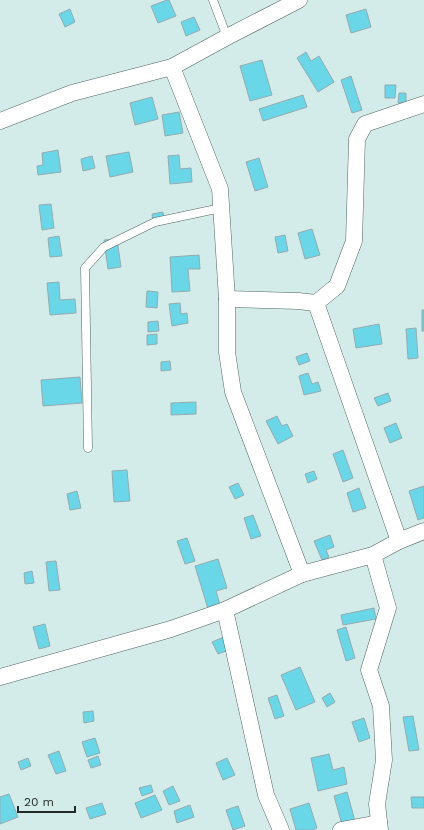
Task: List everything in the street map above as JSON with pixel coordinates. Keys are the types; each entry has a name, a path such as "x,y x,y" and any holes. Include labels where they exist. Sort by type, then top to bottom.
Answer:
{"street":[{"path":"0,121 72,94 172,67 299,0"},
{"path":"172,67 220,189 227,299 227,352 233,392 302,574"},
{"path":"227,299 316,302 337,286 354,241 357,139 366,124 424,104"},
{"path":"316,302 399,541"},
{"path":"0,677 171,629 225,610 302,574 373,555 399,541 424,531"},
{"path":"340,830 380,826 377,804 384,760 381,706 368,670 388,608 373,555"},
{"path":"225,610 266,796 281,830"}],"lane":[{"path":"213,0 227,37"},
{"path":"88,448 85,268 104,247 155,222 221,208"}],"building":[{"path":"169,0 176,16 158,23 151,6"},
{"path":"70,9 75,22 65,27 59,14"},
{"path":"366,9 371,27 351,33 346,15"},
{"path":"194,17 200,30 186,36 181,22"},
{"path":"306,52 311,61 319,56 334,82 318,92 297,58"},
{"path":"262,60 272,95 250,101 240,66"},
{"path":"351,76 362,110 352,113 341,80"},
{"path":"385,85 396,85 395,98 385,98"},
{"path":"399,93 406,93 406,102 398,103"},
{"path":"303,95 307,107 263,121 259,109"},
{"path":"152,97 158,119 135,125 130,103"},
{"path":"179,112 183,133 165,136 162,115"},
{"path":"58,150 61,172 38,175 37,166 43,165 42,153"},
{"path":"129,152 133,172 110,177 106,156"},
{"path":"179,155 180,169 191,168 192,182 170,184 168,156"},
{"path":"92,156 95,168 83,171 81,159"},
{"path":"259,158 268,187 255,191 246,162"},
{"path":"51,204 54,228 42,230 39,205"},
{"path":"163,212 164,222 153,223 152,214"},
{"path":"312,229 320,255 305,259 298,233"},
{"path":"285,235 288,251 278,253 275,237"},
{"path":"59,236 62,256 50,257 48,238"},
{"path":"117,239 121,267 108,269 104,240"},
{"path":"199,255 200,269 188,269 190,291 172,292 170,257"},
{"path":"59,282 60,300 75,299 76,313 50,315 47,283"},
{"path":"147,291 158,292 157,308 146,307"},
{"path":"180,303 181,314 187,313 188,323 172,326 169,304"},
{"path":"422,310 424,310 424,331 422,331"},
{"path":"158,321 159,331 148,332 148,322"},
{"path":"379,324 382,344 356,348 353,329"},
{"path":"416,328 418,358 408,359 406,329"},
{"path":"157,334 157,344 147,345 147,335"},
{"path":"307,353 310,361 299,365 296,357"},
{"path":"170,361 171,370 161,371 161,362"},
{"path":"308,373 312,384 318,382 321,391 304,395 299,376"},
{"path":"80,377 82,403 43,406 41,380"},
{"path":"388,393 391,401 378,406 374,398"},
{"path":"196,402 196,414 171,415 171,403"},
{"path":"277,416 282,426 287,424 293,436 278,444 266,421"},
{"path":"396,423 402,438 390,443 384,428"},
{"path":"343,450 353,478 343,482 333,454"},
{"path":"127,470 130,501 114,502 112,471"},
{"path":"314,471 317,479 308,483 305,474"},
{"path":"238,483 244,495 235,499 229,487"},
{"path":"424,486 424,518 418,520 409,491"},
{"path":"359,488 366,508 353,512 347,493"},
{"path":"77,491 81,508 70,510 67,494"},
{"path":"253,515 261,536 251,539 244,518"},
{"path":"330,535 334,547 326,550 329,557 322,560 314,541"},
{"path":"187,538 195,561 185,564 177,541"},
{"path":"218,559 227,588 216,591 221,608 209,612 195,566"},
{"path":"56,561 60,590 49,591 46,562"},
{"path":"32,571 34,583 25,584 24,573"},
{"path":"374,608 376,619 343,625 341,615"},
{"path":"45,624 50,646 39,649 33,627"},
{"path":"346,627 355,658 346,661 337,630"},
{"path":"224,637 229,650 218,654 212,642"},
{"path":"300,667 315,702 296,710 281,675"},
{"path":"330,693 335,702 327,707 322,698"},
{"path":"277,695 284,716 275,719 268,698"},
{"path":"93,711 94,721 84,723 83,712"},
{"path":"413,716 419,750 409,751 403,717"},
{"path":"364,718 370,738 359,742 352,722"},
{"path":"95,738 100,753 87,757 82,742"},
{"path":"59,751 66,771 56,774 48,755"},
{"path":"329,754 333,770 344,767 347,784 318,791 311,758"},
{"path":"98,756 101,765 91,768 88,760"},
{"path":"28,758 31,766 21,770 18,762"},
{"path":"227,758 235,775 223,780 216,763"},
{"path":"151,785 153,792 142,796 139,788"},
{"path":"173,786 180,801 169,805 163,791"},
{"path":"347,792 355,821 342,825 334,796"},
{"path":"9,794 18,817 0,824 0,797"},
{"path":"155,795 162,810 141,818 135,803"},
{"path":"411,797 424,797 424,808 412,808"},
{"path":"102,803 106,814 90,819 86,808"},
{"path":"309,803 317,828 312,830 296,830 290,809"},
{"path":"190,805 194,817 177,823 174,811"},
{"path":"238,806 245,826 233,830 226,810"}]}
